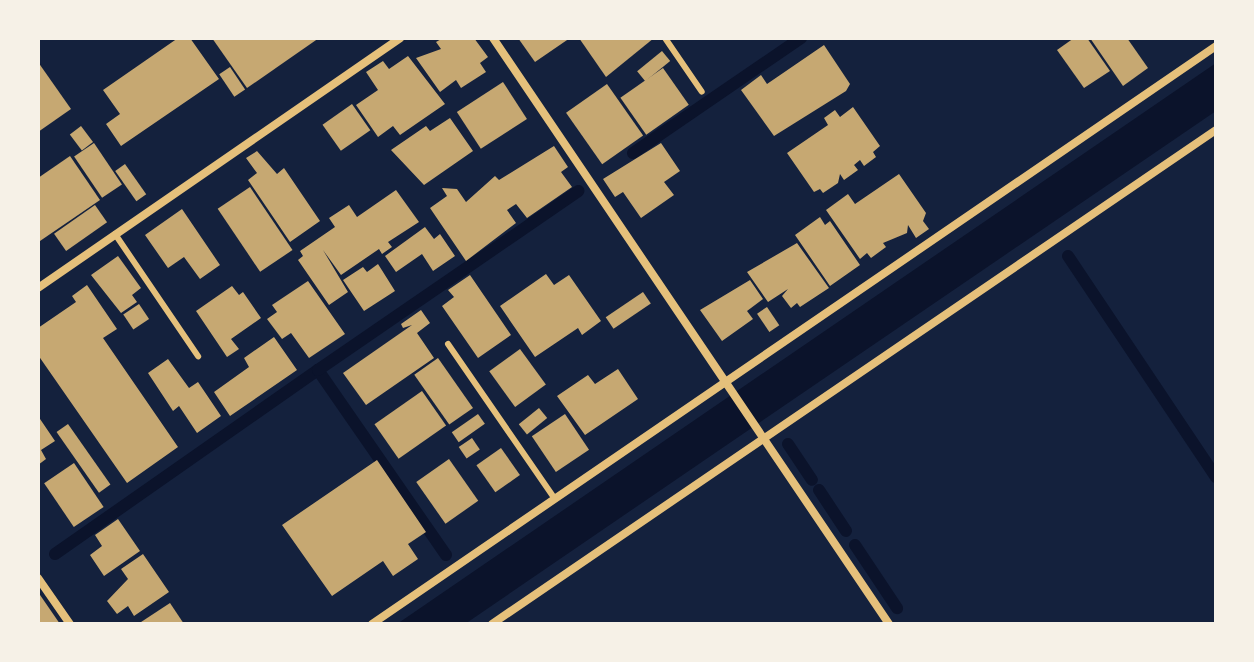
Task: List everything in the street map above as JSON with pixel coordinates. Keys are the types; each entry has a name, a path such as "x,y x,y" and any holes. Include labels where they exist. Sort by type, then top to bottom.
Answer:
{"street":[{"path":"38,288 400,38"},
{"path":"493,38 889,624"},
{"path":"372,624 1216,46"},
{"path":"492,624 762,434 1216,130"},
{"path":"38,578 70,624"}],"lane":[{"path":"665,38 702,92"},
{"path":"115,234 198,356"},
{"path":"448,344 555,499"}],"water":[{"path":"1216,63 1216,111 465,624 397,624"}],"building":[{"path":"178,38 190,38 219,79 121,146 106,124 120,114 103,90"},
{"path":"212,38 319,38 247,88"},
{"path":"443,38 474,38 488,57 480,63 486,72 461,88 456,80 440,92 416,58 441,49 436,42"},
{"path":"518,38 570,38 535,62"},
{"path":"579,38 654,38 606,77"},
{"path":"1074,38 1087,38 1110,71 1084,88 1057,50"},
{"path":"1090,38 1127,38 1148,68 1123,86"},
{"path":"824,45 850,84 846,91 774,136 741,90 761,75 767,84"},
{"path":"662,51 670,61 645,81 637,71"},
{"path":"408,56 445,104 400,135 393,126 378,137 356,105 378,90 366,72 383,61 389,69"},
{"path":"38,62 71,109 38,132"},
{"path":"230,67 245,89 234,97 219,74"},
{"path":"663,68 689,105 646,135 620,98"},
{"path":"503,82 527,119 481,149 457,112"},
{"path":"607,84 643,136 602,164 566,113"},
{"path":"352,104 370,130 341,151 323,125"},
{"path":"853,107 880,146 873,152 876,157 864,166 860,160 854,165 858,170 844,180 840,174 838,183 823,193 820,189 814,192 787,153 828,125 824,118 835,110 840,117"},
{"path":"450,118 473,151 424,185 391,150 426,126 430,131"},
{"path":"81,126 93,142 82,150 70,134"},
{"path":"94,143 122,184 102,198 74,156"},
{"path":"661,143 680,171 664,182 674,195 641,218 623,192 615,197 603,179"},
{"path":"554,146 568,167 561,172 572,187 527,218 516,204 507,210 516,223 466,261 430,208 447,196 442,188 457,189 466,202 495,176 499,180"},
{"path":"257,151 277,174 284,168 320,221 290,242 248,180 257,173 246,158"},
{"path":"70,156 100,200 40,241 38,178"},
{"path":"125,164 146,194 136,201 115,171"},
{"path":"899,174 926,213 923,221 929,229 916,238 908,225 907,233 883,243 886,247 871,258 867,253 860,259 826,210 848,194 855,204"},
{"path":"250,187 292,250 260,272 218,209"},
{"path":"396,190 419,222 388,242 392,247 382,254 379,249 341,275 323,250 348,292 329,305 298,260 303,256 300,251 335,227 329,218 349,205 357,217"},
{"path":"95,205 107,222 66,251 54,234"},
{"path":"182,209 220,265 200,279 184,257 168,268 145,235"},
{"path":"820,217 825,225 830,221 860,265 830,286 795,235"},
{"path":"425,227 434,239 440,234 455,256 433,271 422,254 396,272 385,256"},
{"path":"797,243 829,288 800,307 797,303 791,308 782,296 788,289 768,302 747,272"},
{"path":"118,256 141,288 132,295 137,302 121,313 91,275"},
{"path":"378,264 395,291 364,311 343,280 363,267 367,272"},
{"path":"546,274 554,285 569,275 601,321 582,335 578,328 535,357 500,306"},
{"path":"470,275 511,335 478,358 442,306 454,297 448,290"},
{"path":"750,280 763,299 747,311 753,319 722,341 700,310"},
{"path":"308,281 345,334 309,358 291,333 282,339 267,319 277,312 272,305"},
{"path":"87,285 117,329 103,338 178,447 127,483 38,355 38,328 76,302 72,296"},
{"path":"232,286 239,295 243,292 261,318 231,339 239,349 227,357 196,311"},
{"path":"643,292 651,304 614,329 606,317"},
{"path":"139,304 149,319 133,330 123,315"},
{"path":"767,307 779,325 769,332 757,314"},
{"path":"421,310 430,323 417,333 434,358 366,405 343,373 412,325 403,328 401,324"},
{"path":"274,337 297,370 230,416 214,392 249,367 244,358"},
{"path":"520,349 546,385 515,407 489,371"},
{"path":"438,358 473,408 449,425 414,375"},
{"path":"168,359 189,388 198,382 221,416 197,433 179,406 173,411 148,373"},
{"path":"618,369 638,399 585,435 557,396 588,375 595,384"},
{"path":"422,391 446,425 399,459 374,424"},
{"path":"539,408 547,418 527,434 519,424"},
{"path":"478,414 485,424 459,442 452,432"},
{"path":"565,414 589,450 556,472 532,436"},
{"path":"38,416 55,441 41,450 46,459 38,465"},
{"path":"68,424 110,485 99,493 57,432"},
{"path":"472,438 480,450 467,459 459,447"},
{"path":"501,448 520,475 495,492 476,465"},
{"path":"449,459 478,501 445,524 416,482"},
{"path":"377,460 426,532 408,544 418,559 393,576 383,561 332,596 282,525"},
{"path":"74,463 104,507 74,527 44,483"},
{"path":"118,519 140,551 104,576 90,555 102,546 95,535"},
{"path":"143,554 169,592 134,616 128,606 117,614 107,601 128,579 121,569"},
{"path":"38,592 60,624 38,624"},
{"path":"170,603 184,624 138,624"}],"waterway":[{"path":"633,153 801,38"},
{"path":"446,555 318,370 578,191"},
{"path":"1068,256 1216,477"},
{"path":"55,554 318,370"},
{"path":"788,444 812,480"},
{"path":"819,490 846,531"},
{"path":"855,545 897,608"}]}
